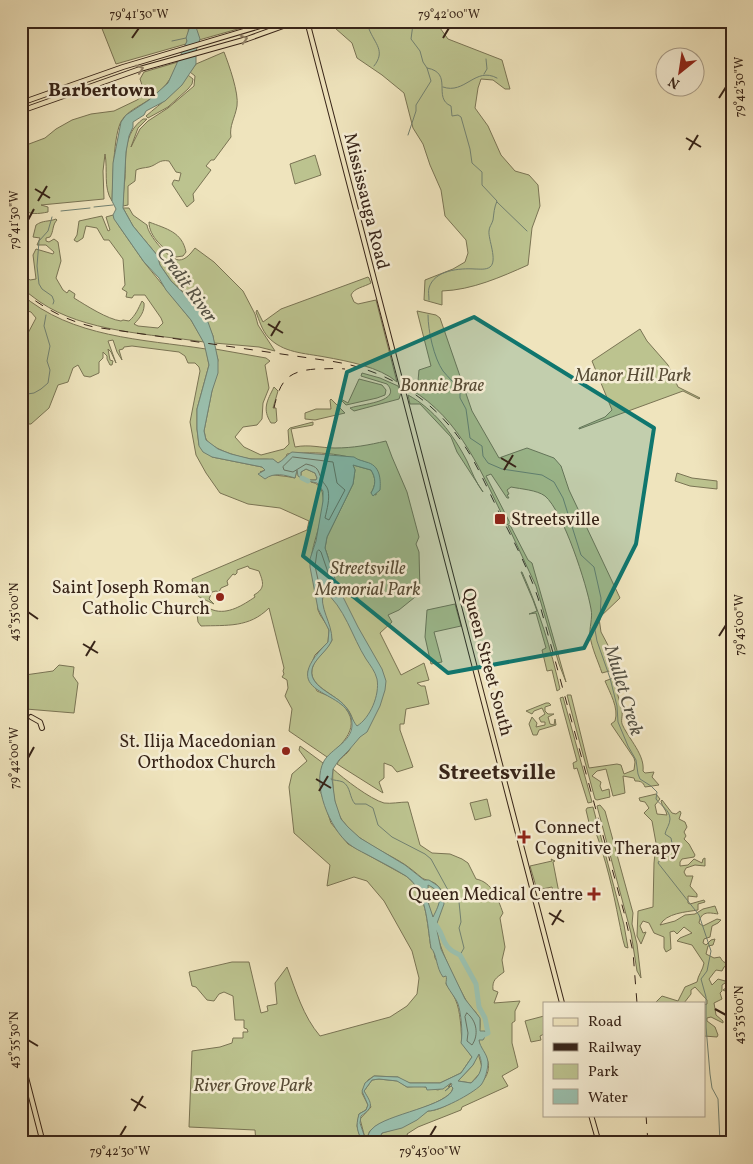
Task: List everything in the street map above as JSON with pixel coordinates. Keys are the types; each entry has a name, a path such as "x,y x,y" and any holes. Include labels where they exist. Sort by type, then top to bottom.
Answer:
{"main road":[{"path":"21,104 87,79 158,56 278,21"},
{"path":"21,110 158,63 247,39 297,21"},
{"name":"Mississauga Road","path":"307,21 402,387"},
{"name":"Queen Street South","path":"402,387 562,1002"},
{"path":"31,717 40,722 42,728"},
{"path":"21,1058 43,1143"},
{"path":"591,1116 598,1143"}],"highlighted area":[{"path":"474,317 654,428 636,544 584,648 448,673 303,556 347,372"}],"green space":[{"path":"99,21 187,21 188,38 186,44 116,64"},
{"path":"194,21 266,21 199,40"},
{"path":"327,21 435,21 448,39 502,60 510,89 505,89 493,80 481,79 475,108 488,126 501,155 515,171 529,175 538,185 540,206 532,228 528,265 475,285 442,291 442,305 424,300 425,280 465,262 468,253 466,240 445,216 441,190 423,144 413,128 404,93 357,58 352,43"},
{"path":"224,52 237,94 237,106 231,129 231,137 214,160 211,160 206,166 211,170 193,194 194,201 187,207 172,184 174,180 179,181 181,173 176,172 169,161 160,161 149,167 136,170 135,181 128,186 128,205 123,206 126,153 132,131 143,119 147,119 138,128 131,147 140,129 148,121 168,108 194,86 195,76 190,72 196,64"},
{"path":"178,62 173,74 162,89 124,117 119,126 115,147 112,201 107,185 105,154 103,171 104,199 41,205 48,207 48,212 41,213 31,213 21,209 21,147 45,138 72,120 91,114 114,111 137,100 145,94 140,79 144,72"},
{"path":"188,75 193,79 188,89 168,107 148,118 146,116 174,92"},
{"path":"315,155 321,175 295,184 290,164"},
{"path":"123,208 129,208 133,215 147,225 159,246 175,259 184,259 195,248 214,262 243,291 255,314 258,325 275,351 259,347 214,343 204,315 192,300 171,281 160,265 157,255 133,226"},
{"path":"113,215 144,262 191,320 204,342 140,334 97,326 58,312 21,288 21,273 30,280 36,279 33,255 36,249 53,254 54,252 46,245 37,245 40,238 33,237 36,225 56,219 51,235 46,238 46,241 49,242 54,239 58,242 61,261 56,278 63,290 67,293 69,290 75,294 74,298 97,312 121,321 129,321 137,312 142,301 144,303 143,312 134,324 158,328 163,323 145,295 134,295 132,298 126,297 127,292 122,289 125,285 123,259 109,240 104,240 97,228 86,226 83,238 77,242 74,240 77,235 79,221 102,216 108,231 110,230 106,217"},
{"path":"149,222 168,229 181,240 186,252 183,256 176,257 154,238"},
{"path":"368,277 371,283 357,289 351,295 354,302 358,304 376,300 397,382 382,372 363,365 287,349 268,337 262,328 257,310 263,322 281,309"},
{"path":"21,294 41,309 62,320 85,328 133,339 206,349 209,365 197,409 199,445 212,457 262,467 265,470 260,472 264,473 295,478 297,470 299,476 306,469 315,473 316,480 310,480 319,486 323,502 312,553 312,570 318,610 329,632 328,642 315,655 308,672 317,691 336,700 346,709 350,716 351,724 346,738 327,757 289,731 292,709 285,696 288,688 287,680 282,677 284,668 269,608 254,619 237,624 201,626 198,622 196,605 198,603 213,610 224,611 240,606 255,597 254,595 263,584 259,571 248,566 237,570 237,573 233,574 227,581 228,585 221,588 219,592 212,592 209,599 214,604 196,594 192,579 307,530 309,521 280,508 248,504 220,493 196,455 190,422 200,371 199,367 195,363 188,363 185,356 179,352 132,346 124,347 119,350 122,360 113,340 108,341 116,363 108,349 110,360 113,361 112,365 110,365 107,356 103,352 103,358 99,362 99,373 90,377 84,376 78,365 73,368 68,382 58,385 49,408 31,424 25,424 25,430 21,431 21,360 24,356 21,351 21,327 24,327 27,335 36,318 31,312 21,309"},
{"name":"Bonnie Brae","path":"417,311 436,315 440,318 472,411 499,458 527,448 554,458 561,466 569,490 620,598 599,618 601,632 620,668 602,673 591,641 591,612 585,583 566,532 552,504 542,494 511,487 507,490 509,498 507,498 491,474 486,476 510,523 507,525 479,467 457,432 428,401 410,389 418,381 419,370 431,366"},
{"name":"Manor Hill Park","path":"640,329 647,341 668,365 678,387 700,398 683,391 579,429 605,417 612,410 592,361"},
{"name":"Streetsville Memorial Park","path":"215,349 266,358 270,361 265,365 269,388 263,403 262,419 257,425 243,427 235,437 244,447 261,455 284,449 289,444 288,430 290,428 313,422 313,425 291,429 295,447 348,447 386,441 407,492 419,537 416,544 419,552 420,593 399,610 388,615 392,622 380,633 401,675 424,663 429,680 417,683 425,686 429,704 406,709 404,724 400,724 400,730 413,767 397,772 392,766 384,763 384,778 379,782 383,793 337,764 351,747 353,721 349,711 342,703 317,684 313,677 312,669 332,640 322,604 328,557 325,548 327,537 353,484 355,470 353,465 371,470 375,482 371,493 376,495 376,468 345,456 321,453 287,454 285,460 278,463 269,459 252,459 234,455 209,443 204,431 218,360"},
{"path":"362,373 398,386 401,393 399,399 354,411 350,408 379,401 390,395 387,384 361,376"},
{"path":"359,379 382,385 386,390 385,395 346,405 339,398 348,403"},
{"path":"274,387 278,391 273,408 276,408 277,421 271,423 266,409"},
{"path":"408,395 426,407 449,432 462,451 477,484 457,452 451,437 420,404 410,404"},
{"path":"331,399 345,413 315,420 305,419 305,413 316,409 331,409"},
{"path":"677,473 692,478 717,481 717,489 690,486 675,481"},
{"path":"510,525 528,560 532,563 566,682 536,586 508,526"},
{"path":"521,572 534,601 549,644 560,689 557,691 552,670 547,671 542,650 546,648 536,613 529,614 537,611"},
{"path":"455,604 461,626 434,632 442,662 431,664 425,637 427,610"},
{"path":"59,665 74,667 73,676 78,683 74,713 26,709 27,686 25,675 53,671"},
{"path":"616,677 616,690 622,711 622,724 642,759 643,771 645,773 654,772 652,777 659,785 645,787 641,782 635,781 634,778 623,776 625,793 613,796 606,769 597,771 592,776 601,782 602,791 609,789 610,797 597,800 595,799 567,695 571,695 589,768 617,764 621,765 624,774 634,770 635,762 611,724 615,721 616,711 605,681"},
{"path":"563,697 592,802 588,803 577,768 574,769 573,763 577,761 560,698"},
{"path":"546,703 551,705 545,707 545,711 548,714 554,714 548,717 550,724 554,725 555,719 556,725 539,730 537,735 533,735 529,724 532,717 537,723 536,727 545,725 545,722 541,722 539,718 545,714 542,708 534,711 532,714 526,711"},
{"name":"River Grove Park","path":"300,746 323,763 320,779 321,793 331,823 348,844 406,876 418,890 425,909 431,948 434,951 435,958 448,977 446,984 459,1009 462,1043 472,1057 461,1073 440,1083 410,1083 398,1077 374,1076 368,1080 362,1093 368,1105 366,1110 359,1114 357,1126 362,1143 256,1143 255,1130 189,1127 192,1051 220,1047 232,1043 233,1038 243,1038 243,1032 248,1032 244,1028 244,1020 235,1020 233,996 224,992 219,994 214,1001 207,1000 196,987 192,986 189,972 232,962 249,962 261,1013 268,1011 267,1006 277,1004 275,983 287,967 304,1012 320,1036 390,1017 407,1006 417,994 419,978 412,951 384,901 367,881 354,877 327,886 330,865 294,833 289,787 292,774 307,761 299,750"},
{"path":"333,769 357,788 378,801 384,803 408,802 420,845 432,853 450,854 468,863 476,879 482,881 494,892 503,913 500,918 505,947 502,960 504,972 493,984 493,990 498,992 494,1003 520,1001 515,1011 515,1021 512,1023 512,1043 518,1067 502,1076 508,1086 462,1107 461,1110 418,1127 407,1134 411,1143 377,1143 377,1141 382,1133 392,1130 428,1111 437,1110 445,1106 472,1091 482,1082 486,1077 488,1065 479,1044 480,1020 460,990 446,960 439,939 436,925 443,900 441,891 435,883 422,878 404,864 362,840 348,827 339,815 335,802"},
{"path":"656,794 660,799 655,805 657,814 667,815 662,800 672,813 676,814 680,811 679,819 685,822 687,827 684,832 686,836 684,839 695,855 694,857 682,859 680,866 688,865 694,859 702,863 705,858 705,866 695,865 686,868 684,872 686,876 693,876 690,886 697,894 697,897 688,896 688,903 704,900 705,902 698,904 698,910 682,912 671,916 660,925 715,906 718,914 704,914 699,923 703,926 717,919 721,920 712,926 710,937 704,939 703,943 706,945 715,939 713,945 708,946 706,954 714,958 720,957 726,963 732,957 732,962 724,967 722,971 716,970 709,979 712,985 718,979 725,981 728,975 732,976 732,990 723,990 730,983 722,985 720,993 722,999 714,1003 716,1015 723,1023 711,1017 707,1018 707,1021 715,1027 717,1037 706,1036 707,1000 695,987 691,990 691,994 685,1002 656,1002 662,996 678,1001 685,987 697,982 704,963 692,945 677,941 692,933 684,927 677,934 674,931 670,932 671,949 666,952 664,937 654,933 649,923 643,921 640,926 643,933 646,932 641,944 637,936 638,911 653,907 656,843 652,821 644,813 649,808 639,798"},
{"path":"487,799 491,816 475,820 470,803"},
{"path":"600,805 605,811 633,913 632,924 637,944 641,978 637,971 631,933 597,806"},
{"path":"593,807 624,925 628,948 625,947 623,940 603,853 595,830 591,831 586,810"},
{"path":"551,859 555,861 553,862 559,893 550,898 549,896 554,895 552,887 537,890 530,866 552,861"},
{"path":"428,884 437,892 440,899 433,918 427,902"},
{"path":"543,1016 543,1034 540,1036 541,1040 531,1042 525,1021"},
{"path":"478,1053 482,1067 480,1073 471,1083 458,1081 473,1065"},
{"path":"372,1080 398,1081 407,1087 421,1086 438,1090 452,1083 448,1087 451,1086 453,1088 441,1100 379,1124 370,1131 367,1139 365,1138 360,1119 371,1107 364,1091"}],"water":[{"name":"Credit River","path":"187,21 194,21 200,39 196,51 196,64 182,85 165,101 146,111 144,115 133,122 126,152 123,208 133,226 157,255 160,265 171,281 199,308 208,322 218,360 218,373 212,391 204,431 206,440 218,449 231,454 251,459 273,459 278,463 292,452 354,457 371,464 379,473 380,490 373,496 371,493 375,482 371,470 353,465 355,470 353,484 327,537 325,548 337,585 382,669 386,681 380,706 367,732 360,737 333,769 332,779 335,801 341,819 360,838 405,865 424,880 429,880 438,886 443,893 444,904 436,926 441,949 465,999 480,1018 480,1031 485,1031 486,1035 483,1040 479,1040 488,1062 486,1074 481,1085 456,1101 428,1111 417,1120 402,1128 382,1133 377,1143 362,1143 358,1129 359,1114 366,1110 368,1105 362,1091 365,1083 374,1076 398,1077 410,1083 440,1083 461,1073 472,1057 461,1043 462,1029 459,1008 446,983 446,976 443,977 431,948 425,909 418,890 406,876 349,844 335,828 324,806 320,782 324,761 345,741 351,732 352,726 349,713 341,704 311,684 308,674 312,661 328,642 329,630 318,609 310,567 310,559 316,541 323,501 323,491 317,483 308,481 316,480 317,478 315,473 306,469 301,472 301,478 298,476 297,470 295,478 276,475 265,479 258,474 265,470 262,467 212,457 203,452 199,446 197,409 209,365 204,343 191,320 166,290 159,278 144,262 114,219 113,215 116,209 112,201 113,163 121,122 126,115 149,100 168,83 187,41 189,29","holes":["323,590 337,605 377,679 377,692 373,706 366,718 357,726 345,706 313,679 313,666 332,640 322,597","428,885 437,891 440,899 433,917 428,902","479,1054 481,1070 477,1077 471,1083 458,1081 473,1065","372,1080 397,1081 407,1087 426,1087 427,1090 443,1089 451,1083 452,1085 445,1091 451,1086 453,1088 441,1100 379,1124 370,1131 367,1139 360,1123 361,1116 370,1108 370,1102 364,1091"]}],"waterway":[{"path":"374,66 379,52 369,29 370,25 376,21"},
{"name":"Mullet Creek","path":"396,21 402,24 409,22 413,24 411,39 420,51 427,68 439,75 443,97 451,106 452,116 458,115 461,117 472,163 482,172 482,185 497,201 493,220 489,228 493,255 490,267 485,269 448,271 436,277 429,289 429,300"},
{"path":"172,41 186,38"},
{"path":"484,74 487,69 486,59"},
{"path":"408,135 416,111 416,105 431,81 427,68"},
{"path":"443,87 458,87 482,75 497,78"},
{"path":"497,202 527,231"},
{"path":"94,207 113,205"},
{"path":"61,211 90,208"},
{"path":"52,217 48,231 39,241 37,266 39,284 42,289 52,296 53,304"},
{"path":"21,395 34,393 48,383 50,370 47,361 50,346 44,326 46,315"},
{"name":"Mullet Creek","path":"428,315 430,336 437,359 443,371 460,389 460,398 466,409 470,438 482,446 483,456 488,463 502,469 542,475 554,482 563,498 581,555 594,567 601,598 600,620 595,630 610,678 617,706 618,722 636,760 640,779 657,792 656,799 670,816 665,834 671,838 672,843 664,853 664,859 658,863 699,915 711,951 707,971 701,979 706,997 706,1027 710,1074 712,1088 718,1099 720,1143"},
{"name":"Credit River","path":"302,478 308,481"},
{"path":"331,779 346,784 355,804 366,804 373,808 378,825 392,837 431,859 449,892 459,902 461,922 459,928 464,948 460,955"},
{"name":"Credit River","path":"432,921 440,931 448,948 460,955 476,984 479,1007 485,1018 488,1033 482,1036"}],"railway":[{"path":"21,290 38,303 56,313 94,327 330,361 370,371 406,388 438,413 452,428 478,470 520,554 538,598 625,916 633,952 637,1002"},
{"path":"274,408 279,390 292,375 306,370 345,369"},
{"path":"646,1116 648,1143"}],"place":[{"name":"Streetsville","path":"500,519"},
{"name":"Saint Joseph Roman Catholic Church","path":"220,597"},
{"name":"St. Ilija Macedonian Orthodox Church","path":"286,751"},
{"name":"Connect Cognitive Therapy","path":"524,837"},
{"name":"Queen Medical Centre","path":"594,894"}],"district":[{"name":"Barbertown","path":"102,89"},
{"name":"Streetsville","path":"497,771"}]}
